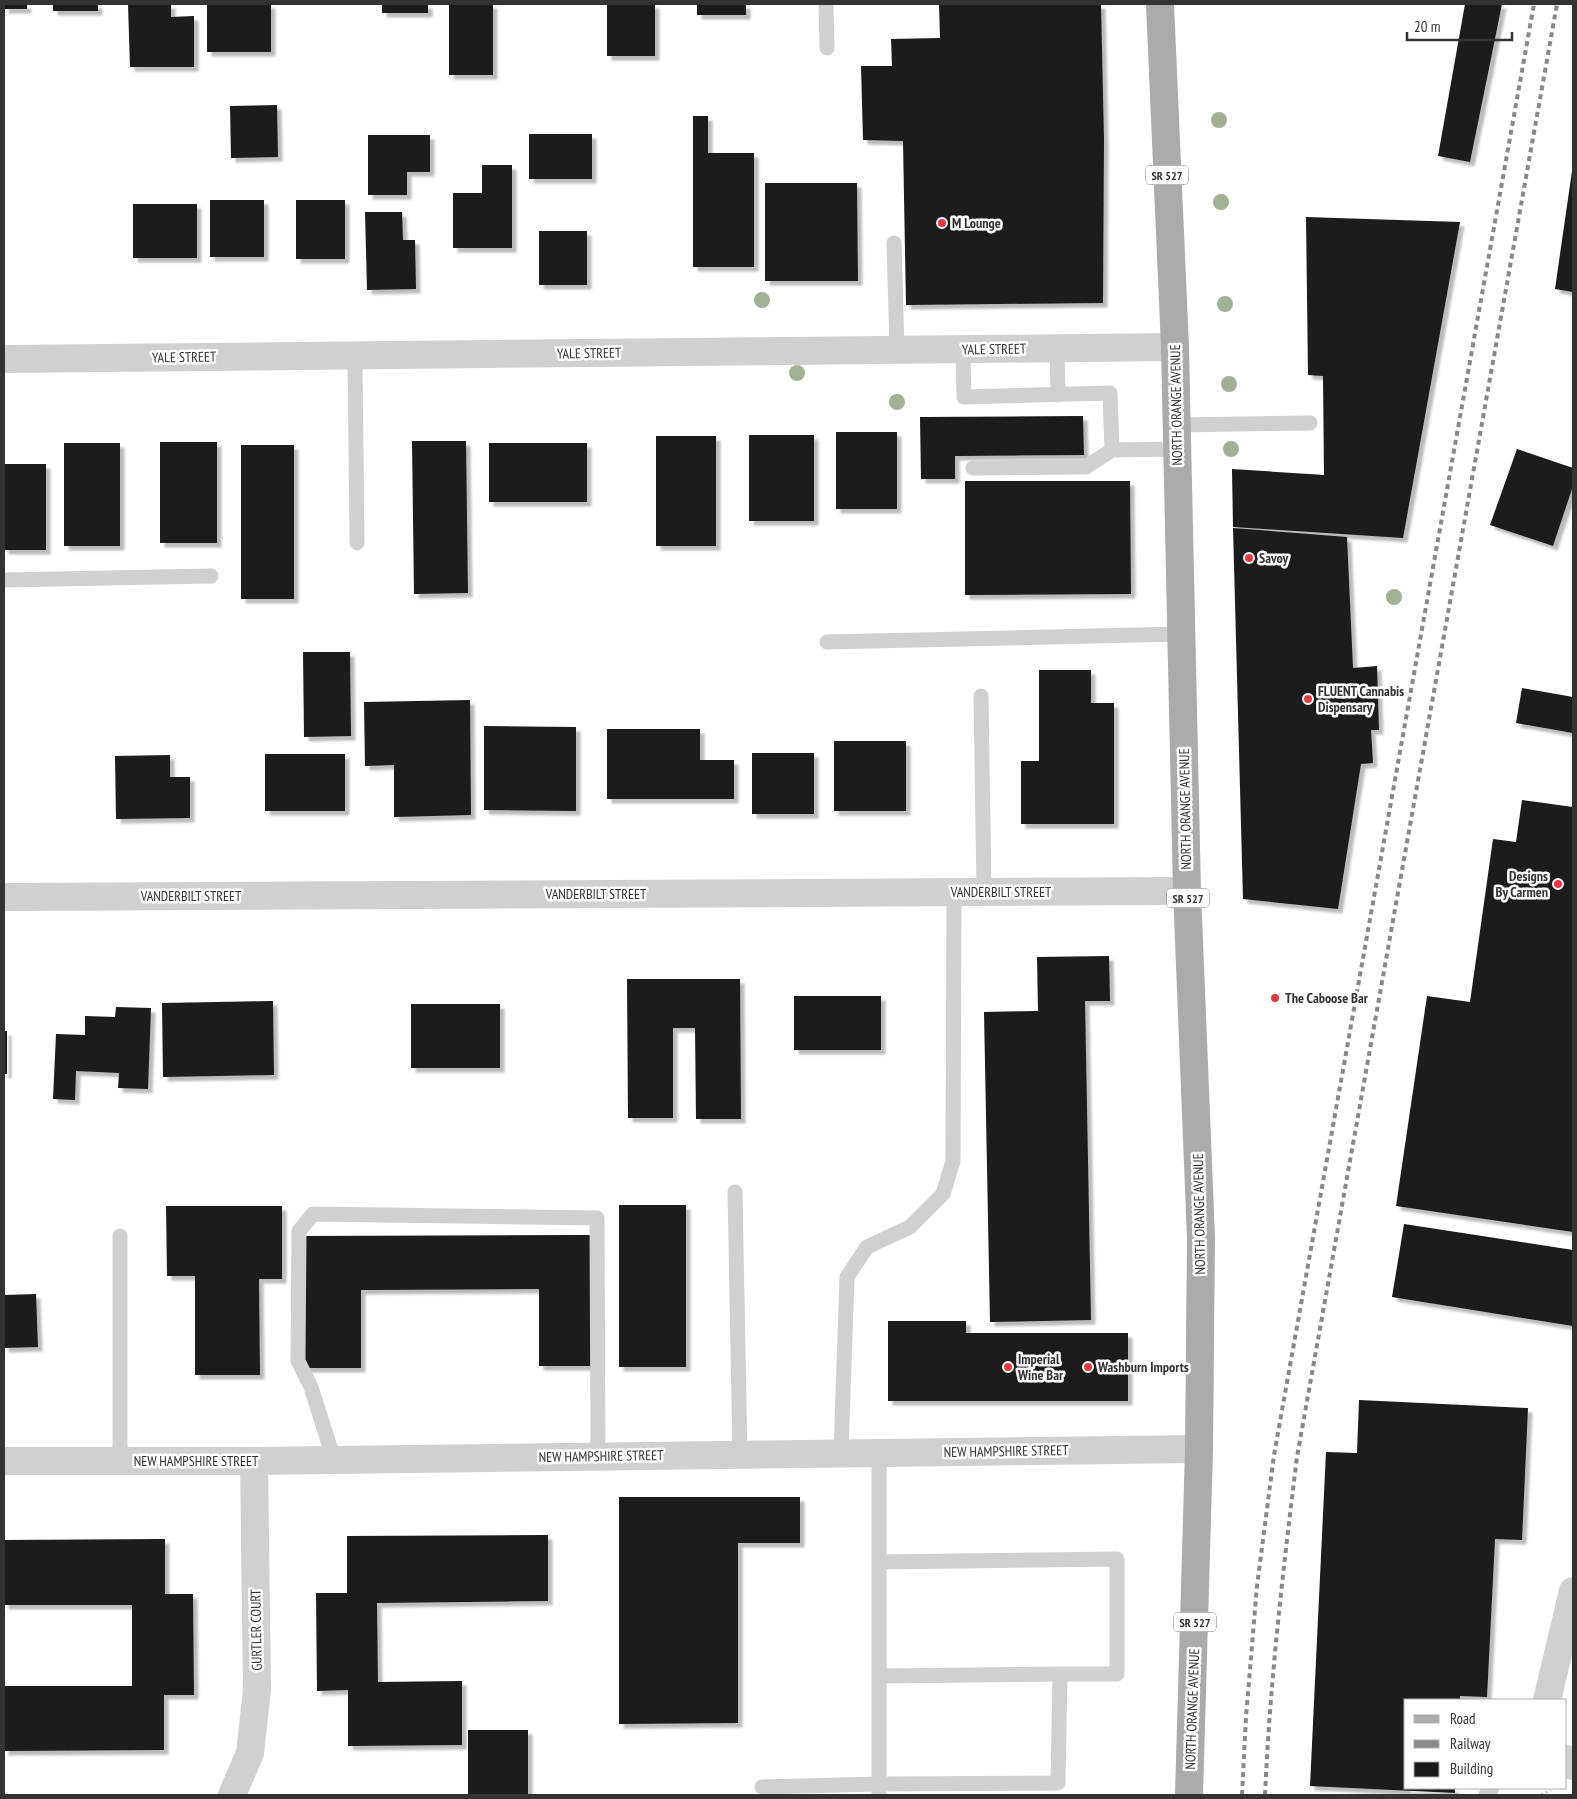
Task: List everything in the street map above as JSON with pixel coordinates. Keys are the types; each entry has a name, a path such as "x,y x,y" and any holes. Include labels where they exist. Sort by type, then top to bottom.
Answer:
{"main road":[{"name":"NORTH ORANGE AVENUE","path":"1160,4 1175,347 1187,891 1201,1238 1199,1449 1190,1795"}],"street":[{"name":"YALE STREET","path":"4,359 1175,347"},
{"name":"VANDERBILT STREET","path":"4,897 1187,891"},
{"name":"NEW HAMPSHIRE STREET","path":"4,1461 254,1461 1199,1449"},
{"name":"GURTLER COURT","path":"232,1795 250,1753 257,1690 254,1461"},
{"path":"1547,1699 1573,1591"}],"lane":[{"path":"826,4 827,48"},
{"path":"894,243 897,350"},
{"path":"1057,348 1058,395"},
{"path":"962,349 964,397 1110,394 1112,450"},
{"path":"355,355 358,543"},
{"path":"973,468 1086,467 1112,450 1177,437 1310,423"},
{"path":"4,580 211,576"},
{"path":"827,642 1181,634"},
{"path":"981,696 984,892"},
{"path":"841,1454 847,1277 868,1247 910,1226 943,1194 953,1161 954,892"},
{"path":"735,1192 740,1455"},
{"path":"334,1460 312,1387 298,1361 299,1231 313,1214 597,1218 598,1456"},
{"path":"120,1236 120,1461"},
{"path":"879,1453 879,1790"},
{"path":"879,1562 1117,1559 1117,1674 879,1676"},
{"path":"762,1787 879,1790 1058,1783 1060,1674"}],"path":[{"path":"1541,1795 1553,1789"}],"building":[{"path":"4,4 27,4 27,9 4,9"},
{"path":"53,4 98,4 98,11 53,11"},
{"path":"128,4 171,4 171,17 194,16 194,67 130,67"},
{"path":"207,4 271,4 271,52 207,52"},
{"path":"382,4 428,4 428,13 382,13"},
{"path":"449,4 493,4 493,75 449,75"},
{"path":"607,4 655,4 655,56 607,56"},
{"path":"697,4 746,4 746,15 697,15"},
{"path":"939,4 1101,4 1104,140 1103,303 906,305 903,141 863,140 861,66 892,66 891,39 940,38"},
{"path":"1465,4 1502,4 1470,162 1438,156"},
{"path":"277,105 278,157 231,158 230,106"},
{"path":"693,116 708,116 708,153 754,153 754,267 693,267"},
{"path":"529,134 592,134 592,179 529,179"},
{"path":"368,135 430,135 430,172 407,172 407,195 368,195"},
{"path":"482,165 512,165 512,248 453,248 453,193 482,193"},
{"path":"1573,171 1573,292 1555,289"},
{"path":"765,183 857,183 858,281 765,281"},
{"path":"210,200 264,200 264,257 210,257"},
{"path":"296,200 345,200 345,259 296,259"},
{"path":"133,204 197,204 197,258 133,258"},
{"path":"365,212 402,212 403,240 415,240 416,289 367,290"},
{"path":"1306,217 1460,222 1403,538 1233,527 1232,469 1324,475 1323,376 1308,375"},
{"path":"539,231 587,231 587,285 539,285"},
{"path":"1083,416 1084,455 955,456 955,479 921,479 920,417"},
{"path":"836,432 897,432 897,509 836,509"},
{"path":"749,435 814,435 814,521 749,521"},
{"path":"656,436 716,436 716,546 656,546"},
{"path":"412,441 466,441 468,593 414,594"},
{"path":"160,442 217,442 217,543 160,543"},
{"path":"64,443 120,443 120,546 64,546"},
{"path":"489,443 587,443 587,502 489,502"},
{"path":"241,445 294,445 294,599 241,599"},
{"path":"1517,449 1573,468 1573,486 1553,546 1490,525"},
{"path":"4,464 46,464 46,550 4,550"},
{"path":"965,481 1130,481 1131,594 965,595"},
{"name":"FLUENT Cannabis Dispensary","path":"1233,528 1347,537 1353,668 1377,666 1379,730 1371,730 1373,763 1361,764 1338,909 1243,899"},
{"path":"303,652 350,652 351,736 304,737"},
{"path":"1039,670 1091,670 1091,703 1114,703 1114,824 1021,824 1021,761 1039,761"},
{"path":"1522,688 1573,697 1573,733 1516,723"},
{"path":"470,700 471,815 394,817 394,765 365,766 364,702"},
{"path":"484,726 576,727 576,811 484,810"},
{"path":"607,729 700,729 700,760 734,760 734,799 607,799"},
{"path":"834,741 906,741 906,811 834,811"},
{"path":"752,753 814,753 814,814 752,814"},
{"path":"265,754 345,754 345,811 265,811"},
{"path":"170,755 170,777 190,777 190,818 116,819 115,756"},
{"path":"1522,800 1573,807 1573,1232 1396,1206 1427,996 1470,1002 1493,839 1516,842"},
{"path":"1109,956 1110,1001 1085,1001 1091,1320 990,1322 984,1012 1038,1011 1037,957"},
{"path":"627,979 740,979 741,1119 696,1119 695,1028 673,1028 673,1118 628,1118"},
{"path":"794,996 881,996 881,1050 794,1050"},
{"path":"273,1001 274,1075 163,1077 162,1003"},
{"path":"411,1004 500,1004 500,1068 411,1068"},
{"path":"116,1007 151,1008 148,1089 118,1088 119,1073 76,1071 75,1100 53,1099 56,1034 85,1035 85,1016 115,1017"},
{"path":"4,1031 7,1031 7,1074 4,1074"},
{"path":"619,1205 686,1205 686,1367 619,1367"},
{"path":"166,1206 282,1206 282,1279 259,1279 260,1375 195,1375 195,1276 167,1276"},
{"path":"1404,1224 1573,1250 1573,1326 1392,1297"},
{"path":"594,1235 595,1366 539,1366 539,1289 361,1290 361,1368 305,1368 305,1236"},
{"path":"36,1294 38,1347 4,1348 4,1295"},
{"name":"Imperial Wine Bar","path":"888,1321 966,1321 966,1333 1128,1333 1128,1401 888,1401"},
{"path":"1359,1400 1528,1408 1522,1540 1495,1539 1487,1697 1460,1696 1460,1699 1404,1699 1404,1789 1455,1789 1455,1793 1310,1786 1326,1452 1357,1453"},
{"path":"619,1497 800,1497 800,1543 738,1543 738,1723 619,1724"},
{"path":"548,1535 548,1601 377,1603 378,1682 462,1681 462,1745 348,1746 348,1690 317,1691 316,1593 347,1593 347,1536"},
{"path":"165,1539 165,1594 193,1594 194,1695 164,1695 164,1750 4,1751 4,1686 132,1686 132,1605 4,1605 4,1540"},
{"path":"468,1730 528,1730 528,1795 468,1795"}],"railway":[{"path":"1242,1795 1246,1717 1257,1586 1274,1455 1534,4"},
{"path":"1265,1795 1270,1710 1297,1457 1557,4"}],"place":[{"name":"M Lounge","path":"942,223"},
{"name":"Savoy","path":"1249,558"},
{"name":"FLUENT Cannabis Dispensary","path":"1308,699"},
{"name":"Designs By Carmen","path":"1558,884"},
{"name":"The Caboose Bar","path":"1275,998"},
{"name":"Imperial Wine Bar","path":"1008,1367"},
{"name":"Washburn Imports","path":"1088,1367"}]}
